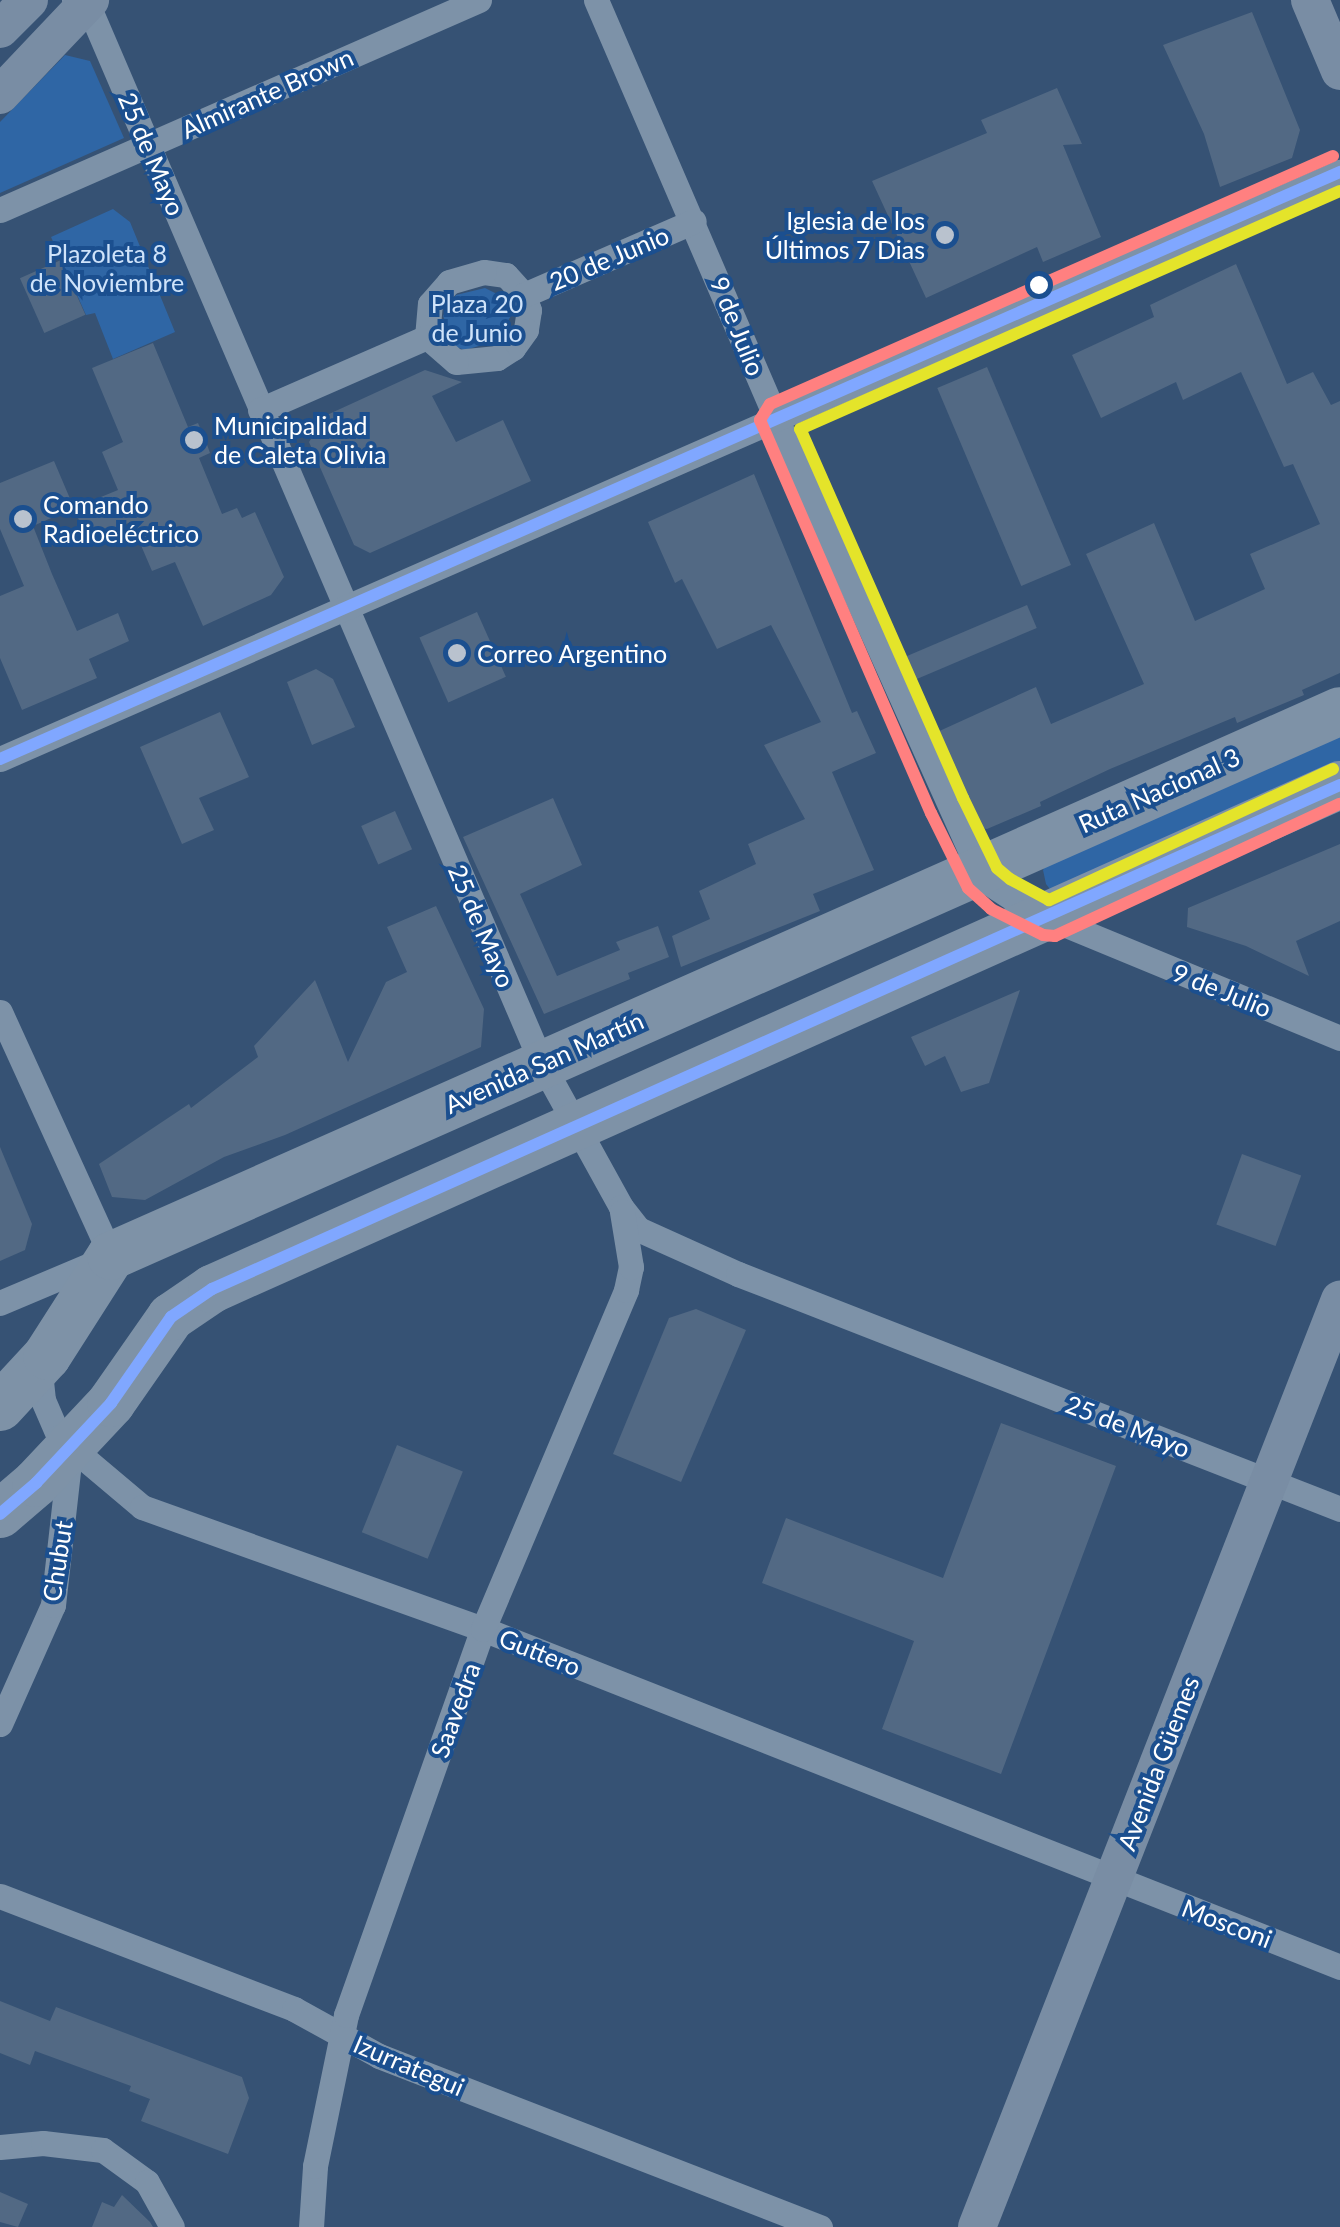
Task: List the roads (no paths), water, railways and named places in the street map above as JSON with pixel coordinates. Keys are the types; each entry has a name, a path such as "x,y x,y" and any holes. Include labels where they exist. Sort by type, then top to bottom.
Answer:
{"highway":[{"name":"Ruta Nacional 3","path":"978,870 1340,711"},
{"path":"0,1514 71,1448 111,1403 171,1317 212,1289 578,1129 1340,785"},
{"name":"Avenida San Martín","path":"111,1256 978,870"},
{"path":"0,1407 47,1356 111,1256"}],"street":[{"path":"0,30 29,0"},
{"name":"Almirante Brown","path":"0,210 478,0"},
{"name":"9 de Julio","path":"596,0 777,420 978,870 1000,894 1048,918 1340,1038"},
{"path":"1310,0 1340,71"},
{"path":"0,30 24,13 78,1"},
{"path":"0,95 78,1"},
{"name":"25 de Mayo","path":"78,1 148,144 541,1062 621,1207 638,1228 680,1250 1340,1509"},
{"path":"0,759 1340,172"},
{"name":"20 de Junio","path":"524,295 694,222"},
{"name":"20 de Junio","path":"484,272 506,275 524,295 529,310 526,330 513,348 497,358 456,362 427,336 430,304 449,282 484,272"},
{"path":"260,410 427,336"},
{"path":"0,1012 111,1256 0,1303"},
{"name":"Saavedra","path":"311,2227 314,2166 340,2035 483,1630 626,1290 630,1247 621,1207"},
{"name":"Avenida Güemes","path":"977,2227 1340,1300"},
{"name":"Guttero","path":"47,1356 41,1380 44,1400 59,1437 142,1506 483,1630 1114,1878"},
{"name":"Chubut","path":"0,1724 53,1605 71,1448"},
{"name":"Mosconi","path":"1114,1878 1340,1967"},
{"name":"Izurrategui","path":"0,1896 294,2008 379,2056 820,2227"},
{"path":"0,2147 43,2144 103,2150 147,2182 167,2215"}],"place":[{"name":"Iglesia de los Últimos 7 Dias","path":"945,235"},
{"name":"Municipalidad de Caleta Olivia","path":"194,440"},
{"name":"Comando Radioeléctrico","path":"23,519"},
{"name":"Correo Argentino","path":"457,653"}],"park label":[{"name":"Plazoleta 8 de Noviembre","path":"107,268"},
{"name":"Plaza 20 de Junio","path":"477,318"}]}
